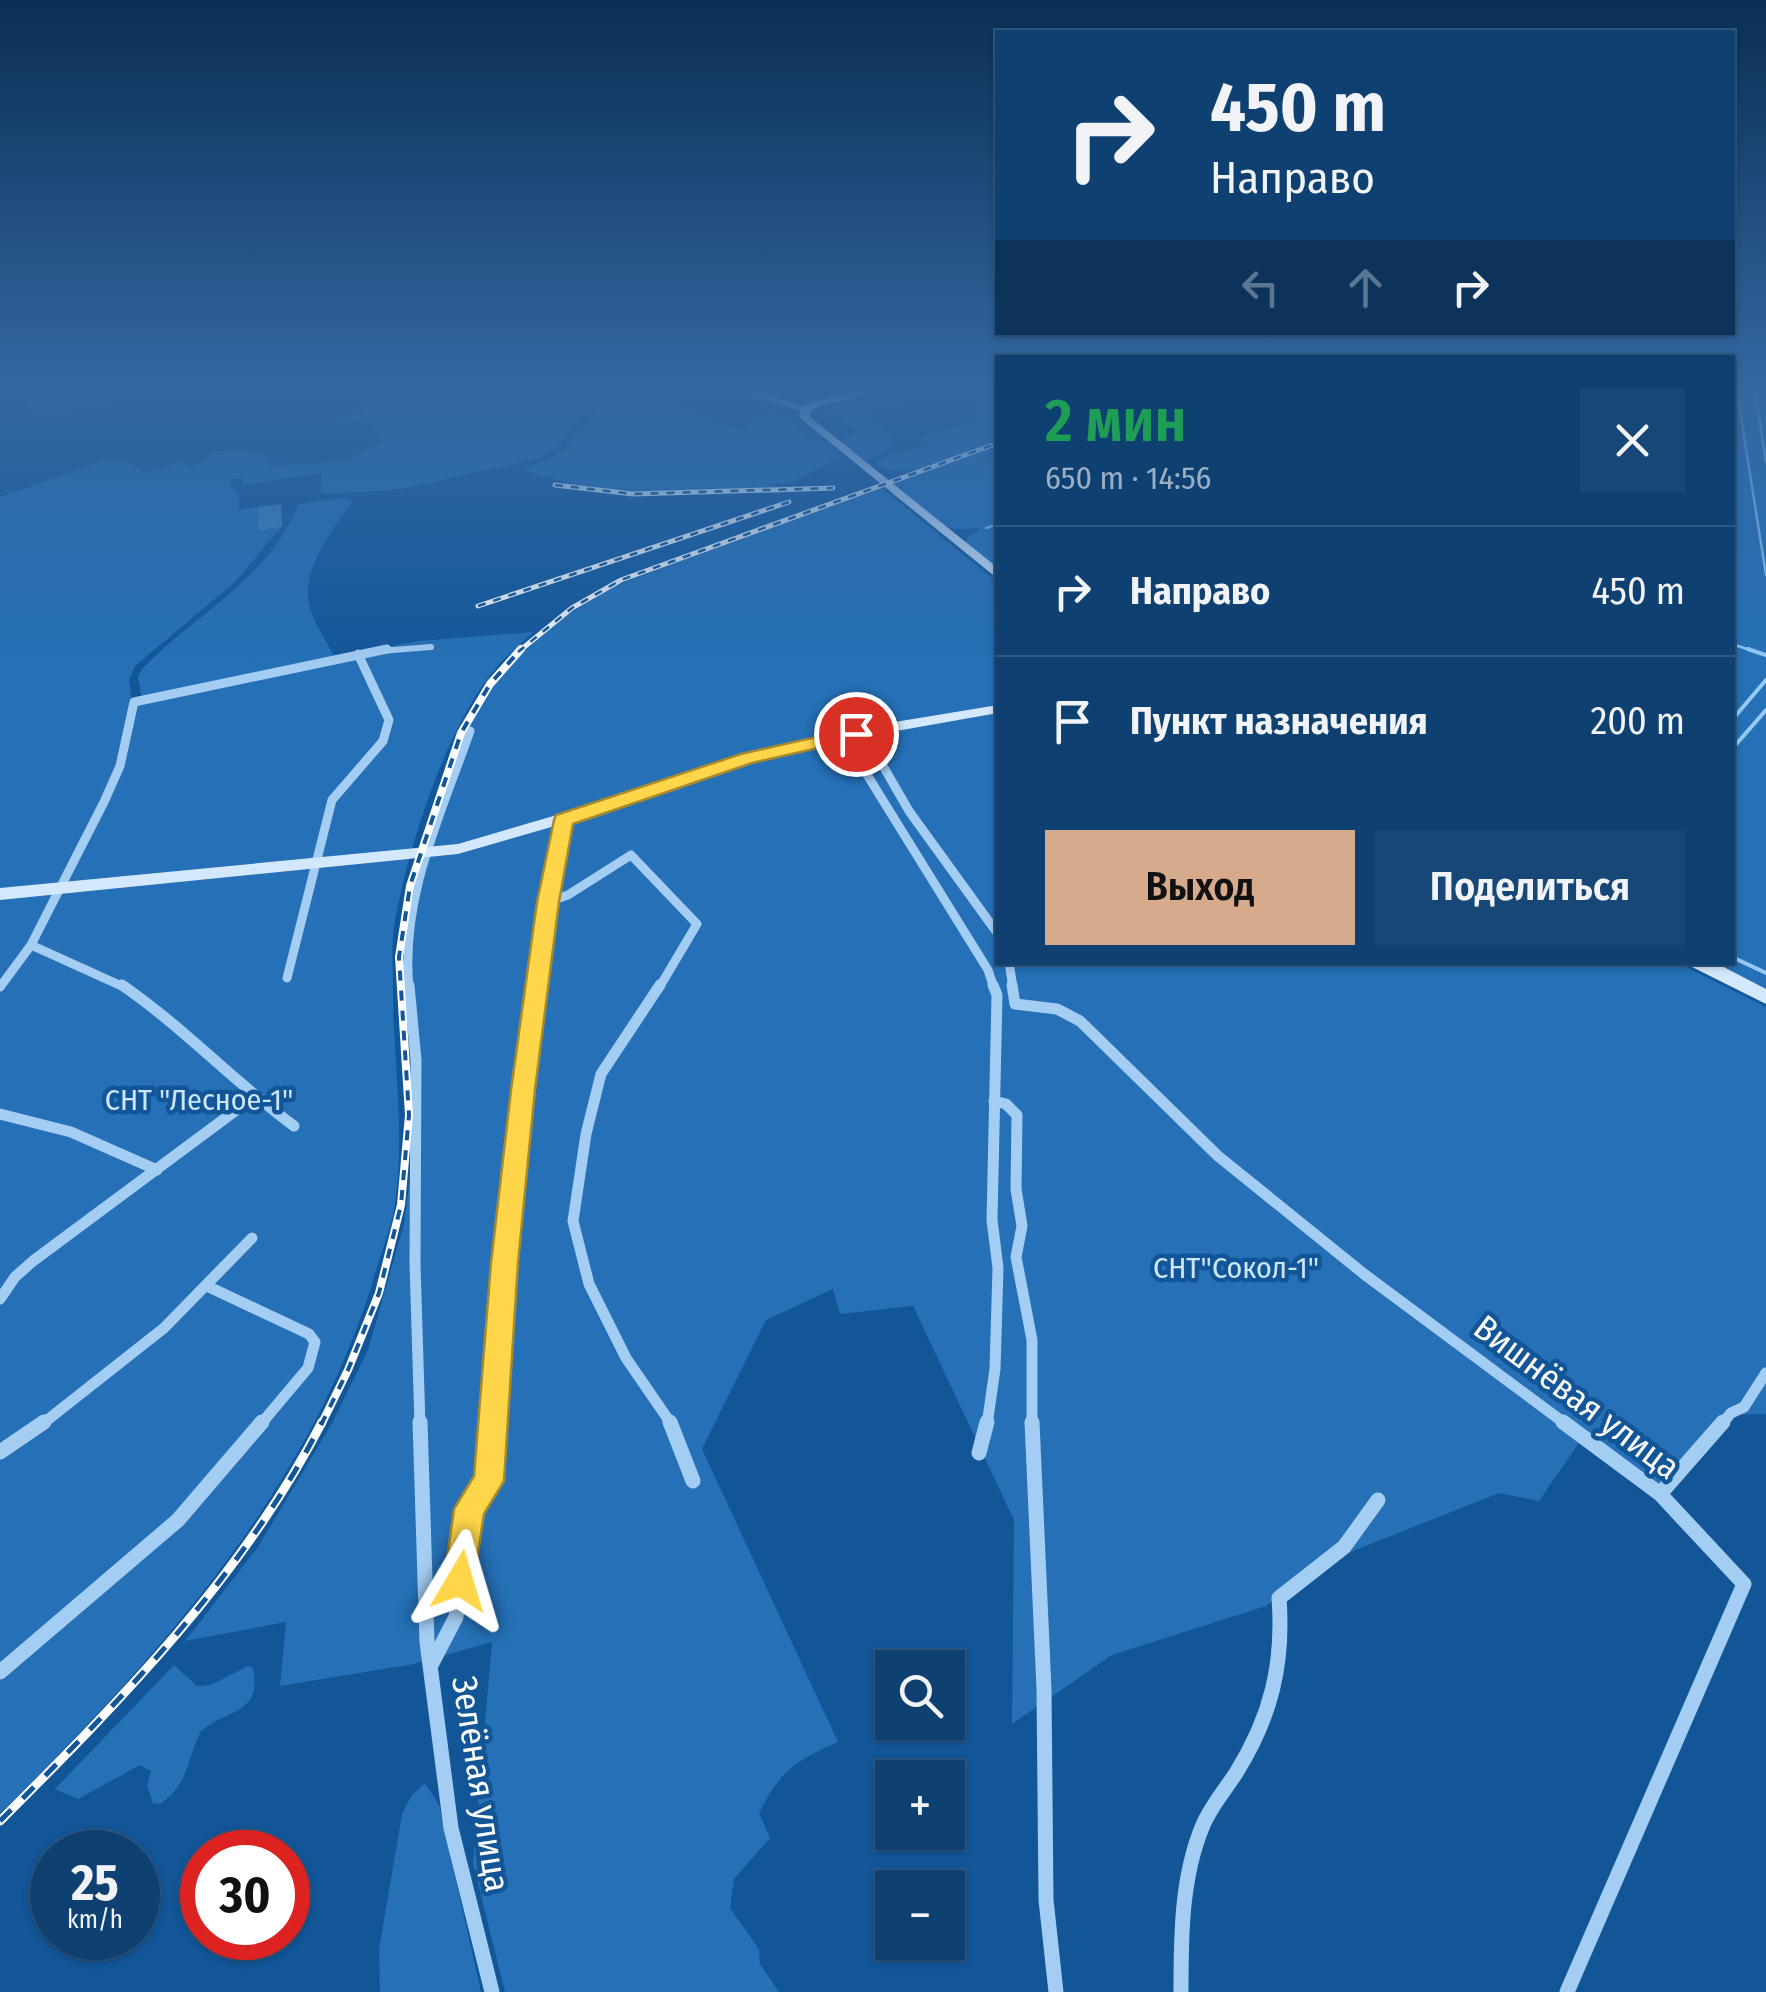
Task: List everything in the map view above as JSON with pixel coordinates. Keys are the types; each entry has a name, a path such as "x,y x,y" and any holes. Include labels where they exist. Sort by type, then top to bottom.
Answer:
{"street":[{"path":"886,485 995,572"},
{"path":"0,987 30,945 120,766 134,702 206,691 358,654 431,646"},
{"path":"287,978 332,800 383,741 389,720 358,654"},
{"path":"1,894 458,849 564,820 748,758 864,732 995,710"},
{"path":"431,1666 414,1264 416,1060 406,958 416,884 470,731"},
{"path":"864,732 909,811 995,930"},
{"path":"844,736 988,970 997,996 996,1176 992,1220 998,1268 995,1369 990,1412 978,1453"},
{"name":"Зелёная улица","path":"492,1992 451,1828 431,1666 456,1617 469,1509 489,1481 504,1263 548,902 564,820"},
{"path":"548,902 568,895 631,854 697,924 601,1074 586,1134 574,1221 588,1284 626,1358 673,1426 693,1481"},
{"path":"30,945 120,983 294,1126"},
{"name":"Вишнёвая улица","path":"1008,965 1015,1004 1058,1009 1080,1022 1218,1156 1353,1266 1660,1494 1744,1584 1567,1992"},
{"path":"1704,965 1766,997"},
{"path":"0,1299 15,1277 33,1261 254,1097"},
{"path":"994,1101 1006,1104 1017,1114 1016,1189 1022,1226 1016,1258 1032,1340 1032,1483 1044,1689 1046,1900 1056,1992"},
{"path":"0,1114 71,1132 157,1170"},
{"path":"0,1452 80,1400 125,1364 209,1287 252,1238"},
{"path":"0,1672 178,1520 308,1368 315,1342 309,1334 209,1287"},
{"path":"1660,1494 1731,1413 1744,1407 1766,1374"},
{"path":"1181,1992 1180,1924 1204,1825 1257,1740 1274,1704 1283,1664 1279,1598 1344,1547 1378,1500"}],"green space":[{"name":"СНТ \"Лесное-1\"","path":"34,485 230,485 239,497 238,510 258,507 263,531 282,526 235,582 135,666 129,680 132,701 142,700 138,677 142,669 251,574 286,530 298,504 342,498 352,501 314,563 308,591 313,617 334,656 419,641 533,632 495,669 461,723 432,789 410,858 393,946 397,1187 389,1232 345,1358 309,1432 220,1569 115,1696 0,1814 0,497"},
{"name":"СНТ \"Лесное-1\"","path":"321,485 420,485 402,489 320,494"},
{"path":"585,485 772,485 782,488 650,491"},
{"path":"892,485 995,485 995,566 965,543 970,535 980,531 977,527 945,526 901,492 903,485 897,489"},
{"path":"1735,485 1766,485 1766,991 1713,965 1735,965"},
{"name":"СНТ\"Сокол-1\"","path":"879,486 995,580 995,965 1682,965 1766,1007 1766,1414 1728,1415 1657,1499 1579,1443 1539,1501 1499,1493 1318,1565 1266,1606 1112,1655 1012,1724 1014,1520 913,1306 840,1314 833,1289 766,1320 702,1449 838,1742 800,1762 774,1787 759,1813 770,1838 734,1879 730,1908 759,1949 760,1964 779,1992 505,1992 473,1863 492,1642 414,1664 280,1686 286,1622 185,1641 258,1547 332,1423 368,1350 404,1224 413,1156 412,1057 402,959 405,920 453,764 485,692 540,633 612,587"},
{"path":"174,1665 197,1686 211,1685 248,1666 253,1668 255,1683 248,1702 201,1731 182,1780 170,1797 160,1804 153,1803 147,1786 151,1771 140,1765 78,1799 55,1789"},
{"path":"425,1783 439,1805 481,1992 380,1992 379,1950 402,1814 412,1795"}],"building":[{"path":"281,504 282,526 258,529 258,507"}],"waterway":[{"path":"1752,485 1766,575"},
{"path":"986,528 995,525"},
{"path":"1735,645 1756,652"},
{"path":"1748,649 1766,655"},
{"path":"1735,716 1766,680"},
{"path":"1735,746 1766,710"},
{"path":"1735,958 1766,973"}],"railway":[{"path":"555,485 633,494 833,488"},
{"path":"519,651 572,608 621,580 883,485"},
{"path":"478,606 789,502"},
{"path":"321,1425 379,1293 401,1205 409,1115 399,957 410,886 461,733 490,684 519,651"},
{"path":"0,1821 177,1634 256,1532 322,1422"}],"route":[{"path":"460,1581 469,1509 489,1481 504,1263 523,1090 548,902 564,820 748,758 856,734"}]}
